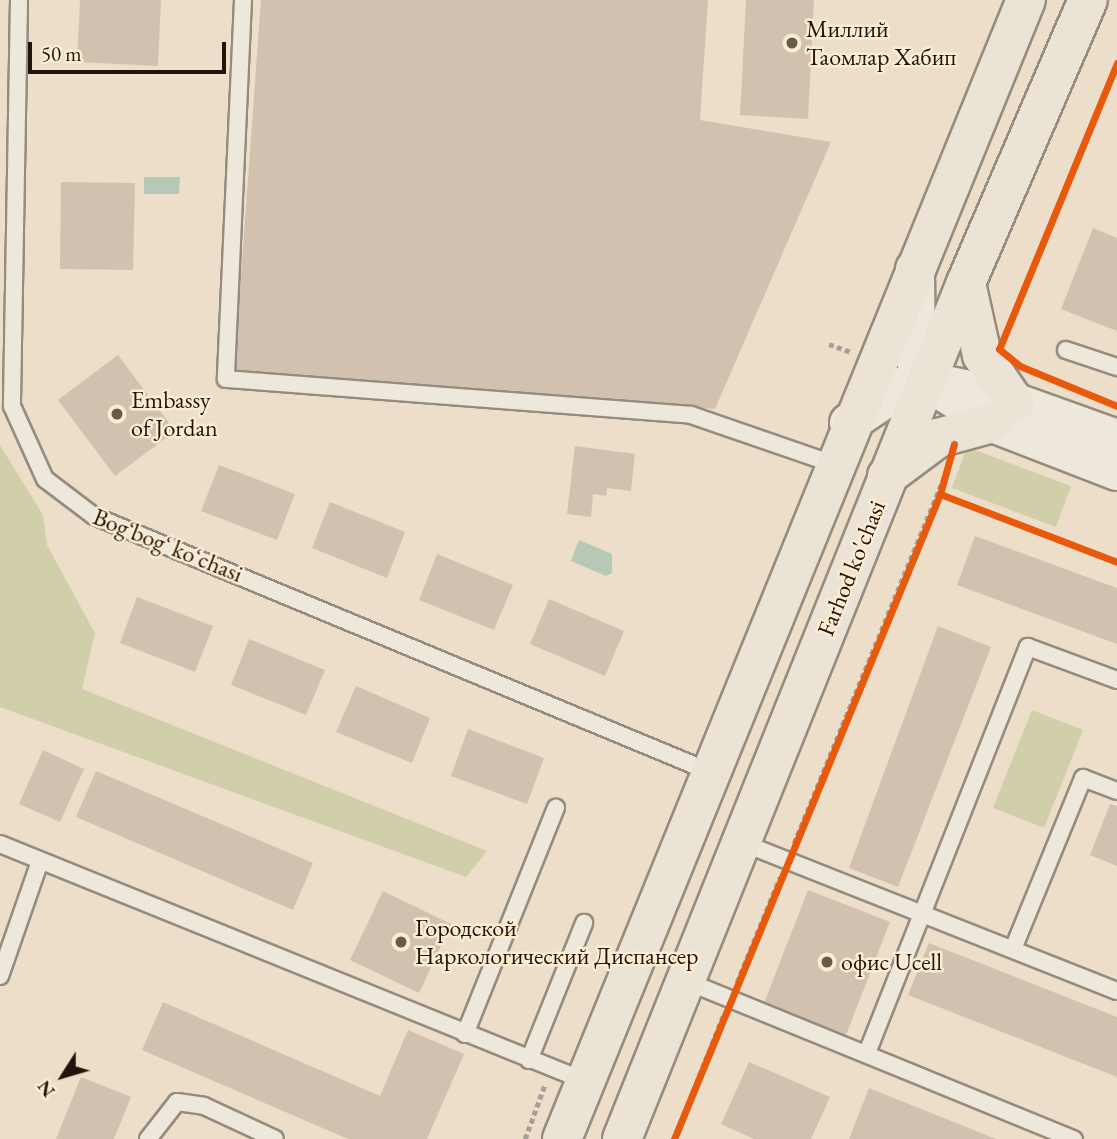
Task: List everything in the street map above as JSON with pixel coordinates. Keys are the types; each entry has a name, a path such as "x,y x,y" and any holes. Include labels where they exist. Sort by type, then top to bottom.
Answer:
{"main road":[{"path":"562,1139 568,1075 708,771 914,263 1026,0"},
{"name":"Farhod ko'chasi","path":"622,1139 743,843 887,476 966,283 1088,0"},
{"path":"914,263 916,360 926,381"},
{"path":"966,283 982,355 1004,413"},
{"path":"849,423 904,386 926,381 1004,413 1117,471"},
{"path":"887,476 938,438 1004,413 1117,439"}],"lane":[{"name":"Bogʻbogʻ koʻchasi","path":"19,0 4,346 12,405 23,443 45,479 80,508 708,771"},
{"path":"243,0 226,379 691,415 833,464"},
{"path":"1066,350 1117,366"},
{"path":"867,1053 1028,647 1117,680"},
{"path":"1013,949 1083,778 1117,791"},
{"path":"465,1034 556,808"},
{"path":"743,843 786,863 1117,990"},
{"path":"0,844 38,864 568,1075"},
{"path":"0,976 38,864"},
{"path":"529,1060 584,923"},
{"path":"686,981 731,997 1074,1139"},
{"path":"148,1139 177,1102 204,1106 275,1139"}],"path":[{"path":"1004,336 1117,62"},
{"path":"829,344 852,352"},
{"path":"674,1139 940,494 951,456"},
{"path":"940,494 1117,562"},
{"path":"525,1139 568,1075"}],"shaded area":[{"path":"144,177 180,177 179,194 144,194"},
{"path":"0,445 43,515 47,545 95,633 82,689 487,851 466,877 0,707"},
{"path":"967,447 1071,486 1056,527 952,488"},
{"path":"579,540 612,554 612,573 606,576 571,561"},
{"path":"1032,710 1083,730 1044,828 993,808"}],"building":[{"path":"80,0 161,0 158,66 77,62"},
{"path":"261,0 708,0 700,120 831,142 715,409 234,371"},
{"path":"746,0 814,0 808,119 740,115"},
{"path":"61,182 135,183 133,270 60,269"},
{"path":"1093,228 1117,238 1117,331 1061,309"},
{"path":"118,355 175,431 115,476 58,400"},
{"path":"575,446 635,454 631,491 607,488 606,496 593,494 591,517 567,514"},
{"path":"219,465 295,494 277,540 201,511"},
{"path":"330,502 405,532 387,578 312,548"},
{"path":"975,536 1117,588 1117,644 957,585"},
{"path":"437,554 513,585 494,630 419,600"},
{"path":"137,597 213,626 195,672 120,643"},
{"path":"549,599 624,631 605,676 530,644"},
{"path":"938,626 991,647 898,887 849,868"},
{"path":"249,639 325,670 306,715 231,685"},
{"path":"356,686 430,718 412,763 336,732"},
{"path":"468,729 544,758 527,804 451,776"},
{"path":"43,750 84,769 60,822 19,804"},
{"path":"96,771 313,863 293,910 76,817"},
{"path":"1110,804 1117,806 1117,866 1090,855"},
{"name":"офис Ucell","path":"808,890 890,922 846,1035 764,1003"},
{"name":"Городской Наркологический Диспансер","path":"383,891 451,924 419,993 350,960"},
{"path":"929,943 1117,1017 1117,1077 908,995"},
{"path":"163,1002 380,1096 408,1030 464,1054 427,1139 348,1139 142,1050"},
{"path":"749,1062 830,1097 811,1139 754,1139 721,1124"},
{"path":"81,1077 131,1097 114,1139 56,1139"},
{"path":"869,1088 996,1139 849,1139"}],"cycle path":[{"path":"1117,63 999,349 1020,366 1117,406"},
{"path":"674,1139 940,494 954,444"},
{"path":"940,494 1117,562"}],"place":[{"name":"Миллий Таомлар Хабип","path":"792,43"},
{"name":"Embassy of Jordan","path":"117,414"},
{"name":"Городской Наркологический Диспансер","path":"401,942"},
{"name":"офис Ucell","path":"827,962"}]}
